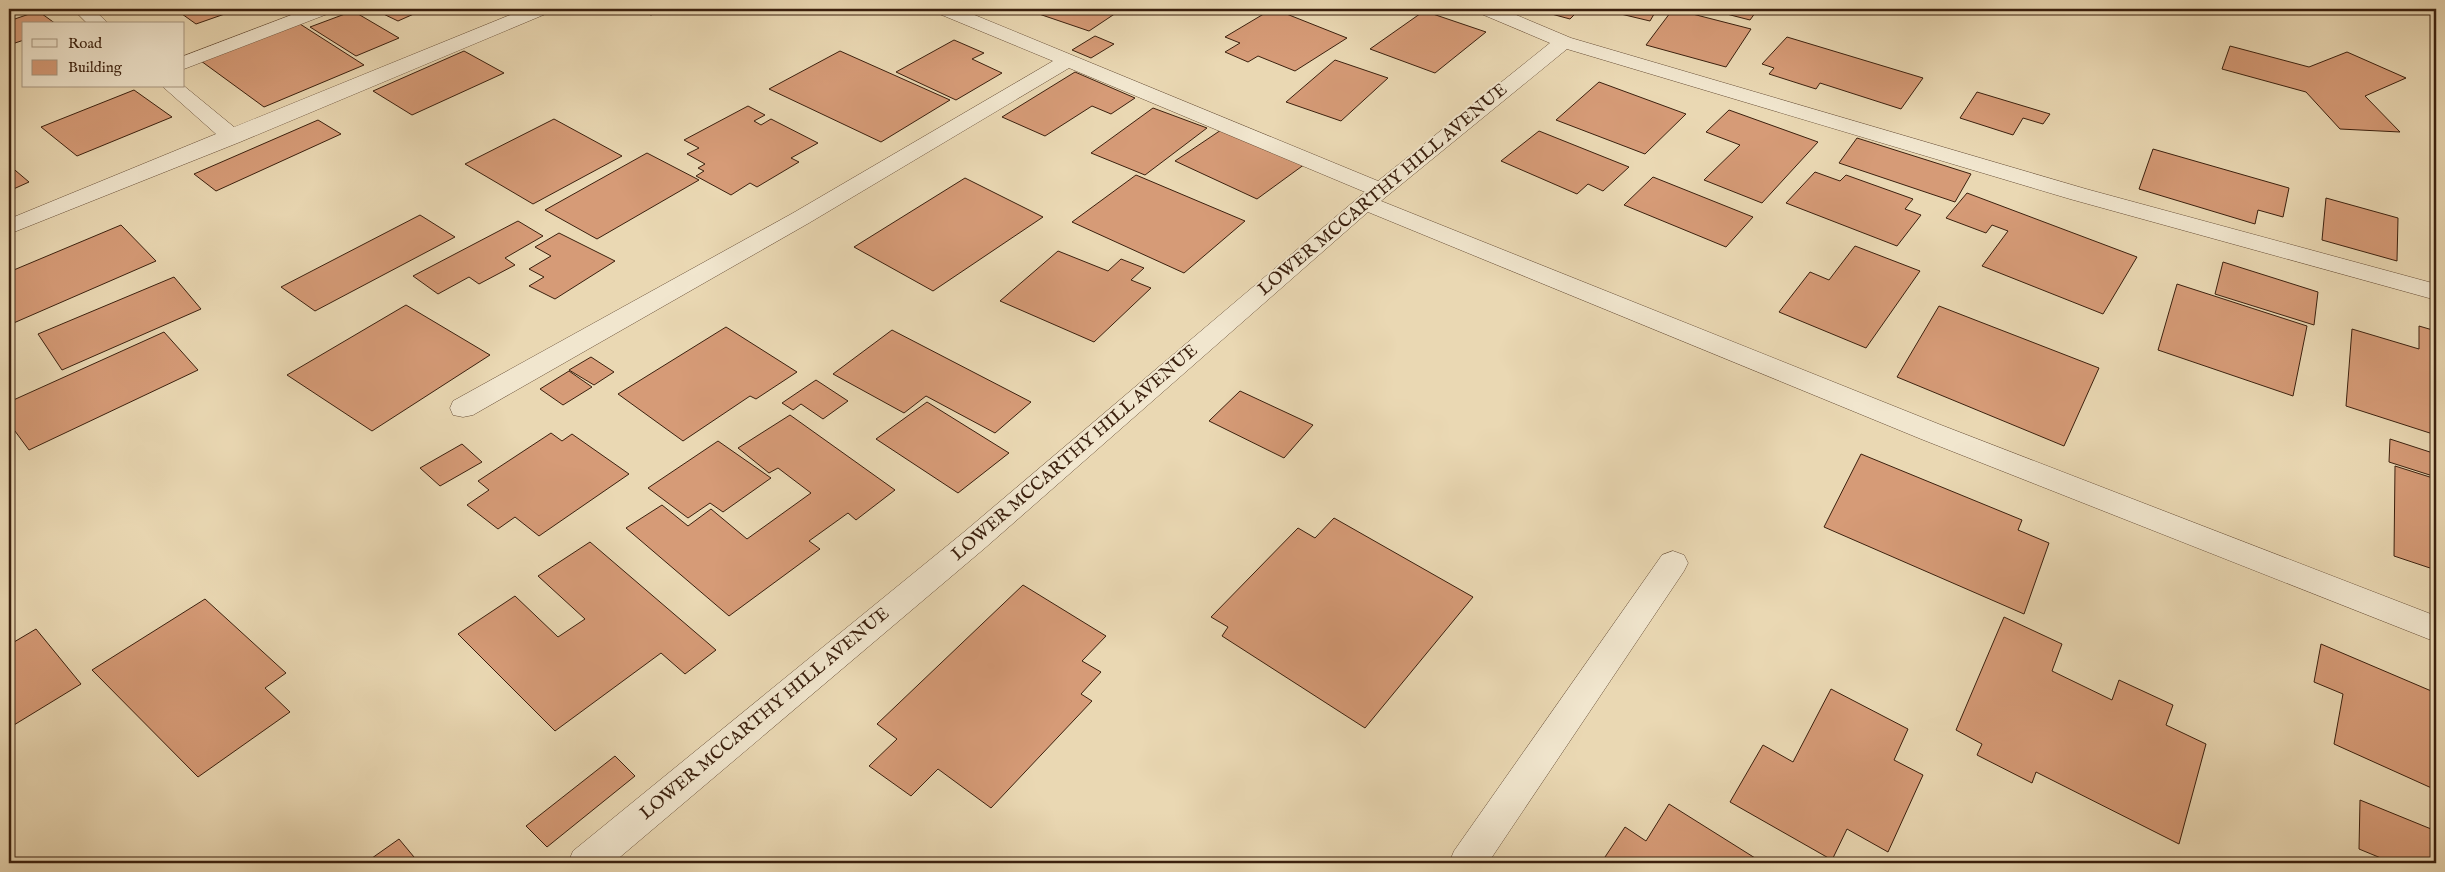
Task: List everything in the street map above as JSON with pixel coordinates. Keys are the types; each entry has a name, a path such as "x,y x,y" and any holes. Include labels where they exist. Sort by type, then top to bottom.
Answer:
{"street":[{"path":"85,9 98,22"},
{"path":"185,63 323,9"},
{"path":"9,227 541,9"},
{"path":"944,9 1069,60 1373,196 1922,428 2436,630"},
{"path":"1486,9 1564,42 2078,194 2436,292"},
{"name":"LOWER MCCARTHY HILL AVENUE","path":"586,863 1026,496 1373,196 1483,104 1564,42"},
{"path":"463,408 801,218 1069,60"},
{"path":"174,88 232,137"},
{"path":"1467,863 1673,563"}],"building":[{"path":"175,9 239,9 196,24"},
{"path":"373,9 425,9 398,21"},
{"path":"638,9 664,9 651,15"},
{"path":"1043,9 1122,9 1089,31 1036,13"},
{"path":"1272,9 1347,38 1295,71 1258,56 1248,62 1225,52 1240,43 1225,37"},
{"path":"1533,9 1580,9 1570,19"},
{"path":"1605,9 1657,9 1650,21"},
{"path":"1673,9 1751,29 1726,67 1646,45"},
{"path":"1707,9 1758,9 1750,20"},
{"path":"38,11 53,22 22,22 22,41 9,45 9,21"},
{"path":"353,11 399,38 356,56 310,27"},
{"path":"1424,11 1486,32 1435,73 1370,49"},
{"path":"300,24 364,65 264,107 201,61"},
{"path":"1095,36 1114,44 1091,58 1072,50"},
{"path":"1787,37 1923,78 1901,109 1820,83 1816,89 1769,74 1774,68 1762,64"},
{"path":"954,40 984,53 972,59 1002,73 956,100 896,72"},
{"path":"2230,46 2309,67 2347,52 2406,78 2365,96 2400,132 2340,129 2306,92 2222,69"},
{"path":"464,51 504,73 412,115 373,91"},
{"path":"840,51 950,100 881,142 769,89"},
{"path":"1335,60 1388,78 1341,121 1286,102"},
{"path":"1075,72 1135,98 1111,114 1092,106 1045,136 1002,117"},
{"path":"1599,82 1686,114 1645,154 1556,120"},
{"path":"134,90 172,117 77,156 41,127"},
{"path":"1977,92 2050,114 2043,124 2023,118 2013,135 1960,118"},
{"path":"748,106 765,115 754,121 761,125 771,119 818,143 791,158 799,162 757,187 750,183 731,195 696,176 704,171 698,168 705,164 687,154 699,148 684,140"},
{"path":"1153,108 1207,128 1145,175 1091,153"},
{"path":"1729,110 1818,142 1762,203 1704,180 1740,145 1706,132"},
{"path":"554,119 622,156 533,204 465,164"},
{"path":"318,120 341,134 216,191 194,174"},
{"path":"1224,128 1305,164 1257,199 1175,161"},
{"path":"1539,131 1629,167 1603,191 1588,184 1577,194 1501,161"},
{"path":"1857,138 1971,174 1955,202 1839,163"},
{"path":"2153,149 2289,188 2283,217 2258,210 2255,224 2139,189"},
{"path":"647,153 699,180 597,239 545,210"},
{"path":"9,165 29,182 9,191"},
{"path":"1815,172 1840,181 1846,175 1913,199 1905,209 1921,215 1897,246 1786,203"},
{"path":"1136,175 1245,221 1184,273 1072,222"},
{"path":"1653,177 1753,217 1726,247 1624,205"},
{"path":"965,178 1043,217 933,291 854,247"},
{"path":"1967,193 2137,257 2103,314 1982,266 2008,231 1992,225 1986,233 1946,218"},
{"path":"2326,198 2398,218 2397,261 2322,240"},
{"path":"420,215 455,237 315,311 281,287"},
{"path":"518,221 543,236 505,258 515,265 479,284 469,277 438,294 413,276"},
{"path":"121,225 156,261 9,325 9,272"},
{"path":"559,233 615,261 555,299 529,286 544,277 529,269 551,256 535,247"},
{"path":"1855,246 1920,271 1866,348 1779,312 1810,272 1829,280"},
{"path":"1058,251 1108,271 1121,259 1144,268 1131,280 1151,288 1094,342 1000,301"},
{"path":"2223,262 2318,292 2314,325 2215,294"},
{"path":"174,277 201,309 62,370 38,334"},
{"path":"2177,284 2307,326 2293,396 2158,350"},
{"path":"406,305 490,355 372,431 287,375"},
{"path":"1939,306 2099,368 2064,446 1897,377"},
{"path":"2419,326 2436,331 2436,435 2346,406 2352,329 2419,349"},
{"path":"726,327 797,372 756,399 750,396 683,441 618,394"},
{"path":"892,330 1031,402 995,433 926,396 904,413 833,374"},
{"path":"164,332 198,370 29,450 9,423 9,402"},
{"path":"591,357 614,372 594,385 569,370"},
{"path":"569,371 592,387 563,405 540,389"},
{"path":"816,380 848,401 823,419 801,404 793,410 782,403"},
{"path":"1240,391 1313,425 1284,458 1209,421"},
{"path":"927,402 1009,453 958,493 876,439"},
{"path":"790,415 895,490 856,520 848,513 809,541 820,549 729,616 626,528 662,505 688,526 711,509 747,539 811,493 778,468 769,473 738,448"},
{"path":"551,433 562,441 572,434 629,474 539,536 515,517 498,529 467,505 489,490 478,481"},
{"path":"2390,439 2436,454 2436,477 2389,462"},
{"path":"718,441 771,478 723,512 710,503 688,518 648,488"},
{"path":"462,444 482,462 440,486 420,468"},
{"path":"1861,454 2022,520 2018,530 2049,543 2024,614 1824,527"},
{"path":"2395,466 2436,479 2436,570 2394,556"},
{"path":"1334,518 1473,597 1365,728 1222,636 1228,627 1211,617 1298,528 1315,538"},
{"path":"590,542 716,650 685,674 661,653 555,731 458,634 515,596 558,637 585,619 538,576"},
{"path":"1023,585 1106,636 1082,661 1101,672 1081,694 1092,701 991,808 938,769 911,796 869,766 897,739 877,724"},
{"path":"205,599 286,673 265,688 290,712 198,777 92,670"},
{"path":"2004,617 2062,644 2052,671 2112,700 2119,680 2173,705 2166,725 2206,744 2179,844 2036,772 2032,783 1977,755 1982,744 1956,730"},
{"path":"36,629 81,684 9,728 9,645"},
{"path":"2321,644 2436,693 2436,790 2334,744 2343,694 2314,682"},
{"path":"1831,689 1908,729 1894,760 1923,775 1888,852 1847,829 1832,860 1730,802 1763,745 1793,762"},
{"path":"615,756 635,776 547,847 526,826"},
{"path":"2360,800 2436,831 2436,863 2393,863 2359,849"},
{"path":"1669,804 1763,863 1601,863 1625,827 1646,841"},
{"path":"399,839 419,863 365,863"}]}
